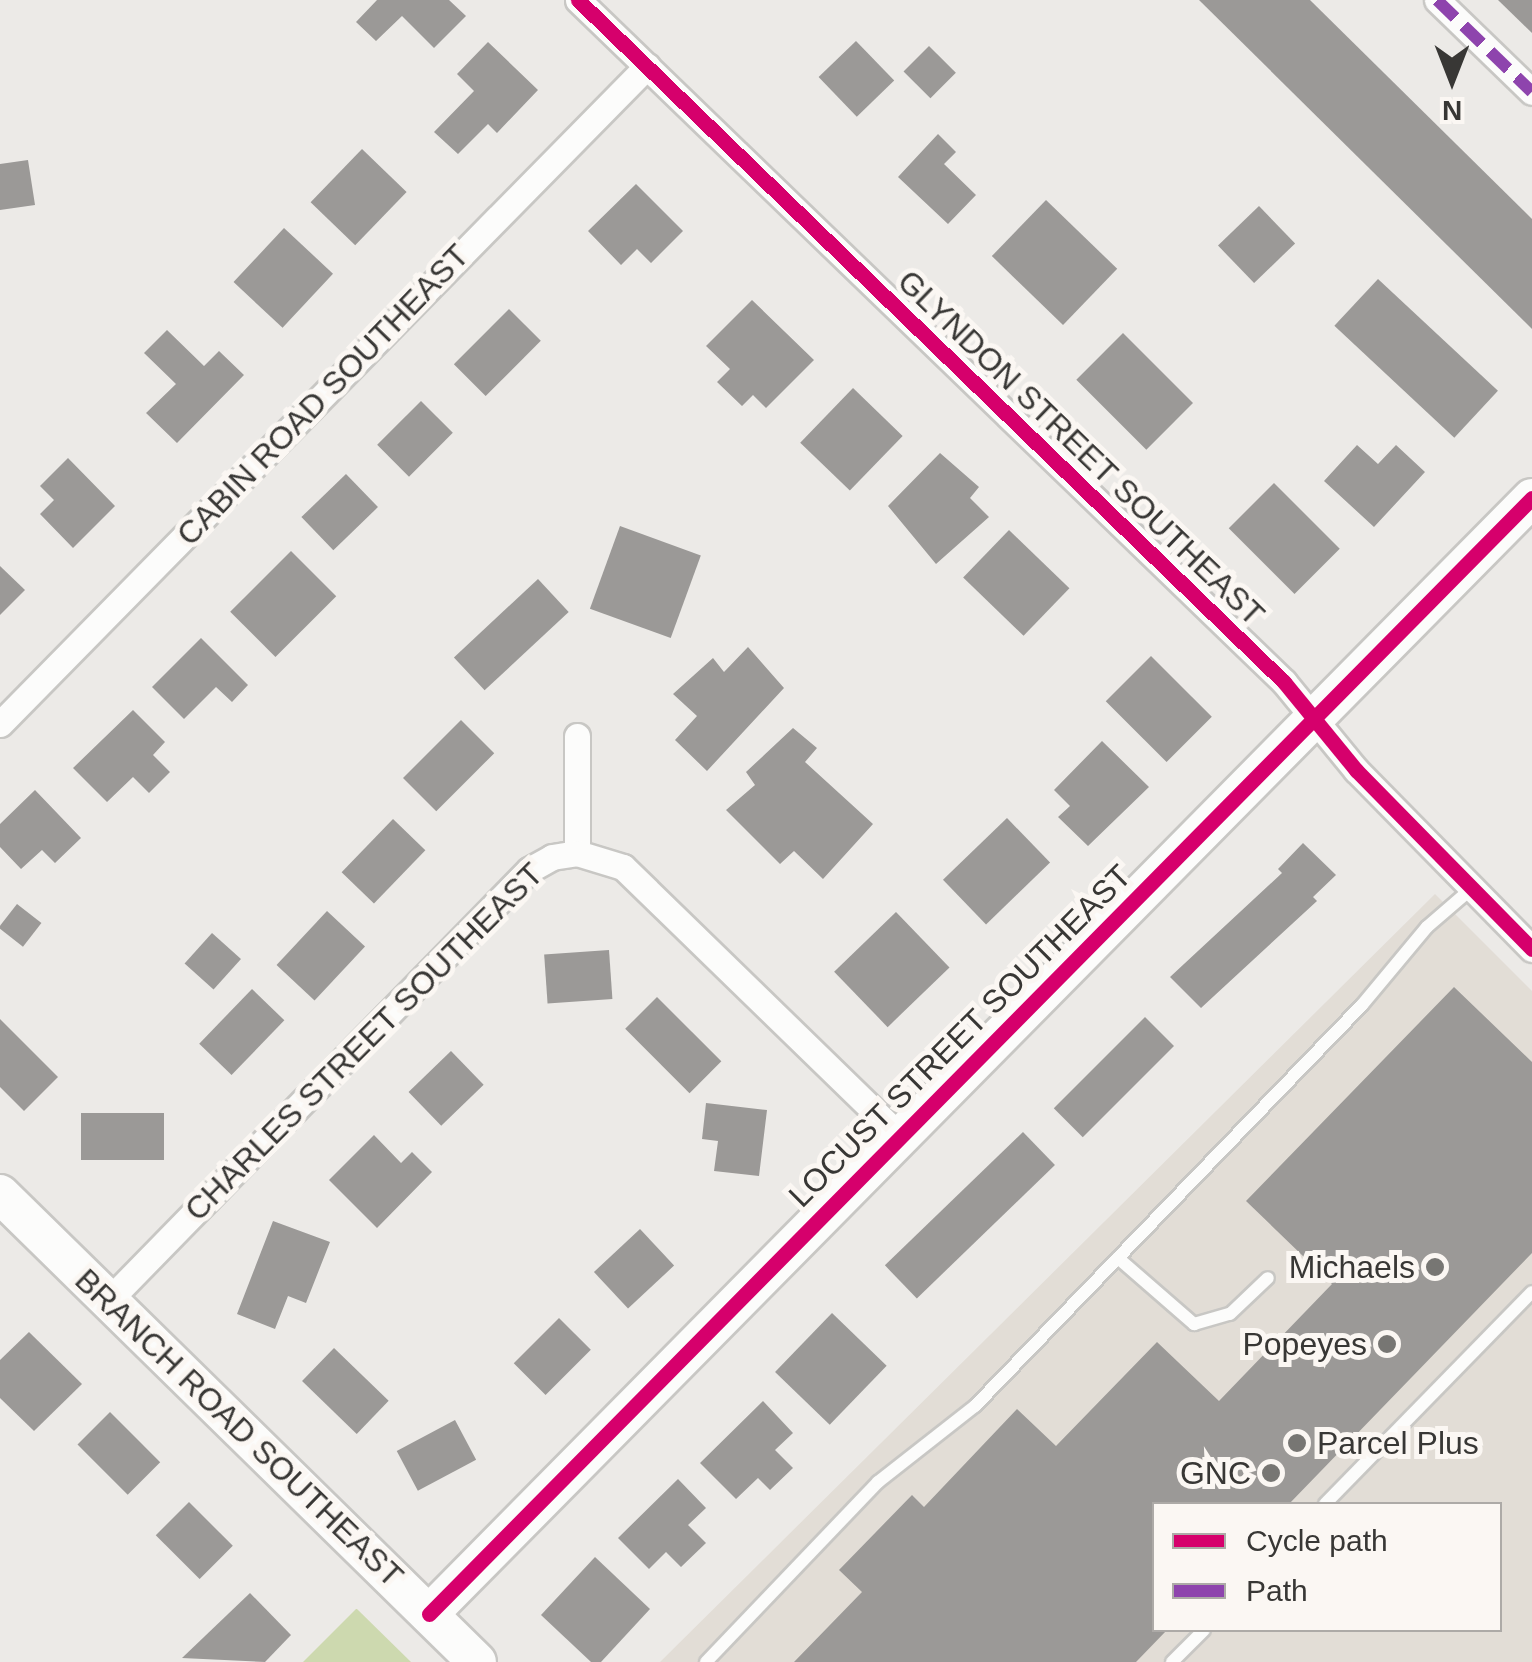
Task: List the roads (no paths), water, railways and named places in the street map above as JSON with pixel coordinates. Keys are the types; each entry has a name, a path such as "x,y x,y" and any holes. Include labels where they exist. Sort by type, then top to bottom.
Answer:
{"street":[{"name":"GLYNDON STREET SOUTHEAST","path":"578,0 1314,719 1471,890 1529,940"},
{"path":"1437,0 1532,92"},
{"name":"CABIN ROAD SOUTHEAST","path":"0,724 647,66"},
{"name":"LOCUST STREET SOUTHEAST","path":"429,1614 1532,498"},
{"path":"577,736 578,853"},
{"name":"CHARLES STREET SOUTHEAST","path":"109,1300 529,870 578,853 623,868 899,1135"},
{"name":"BRANCH ROAD SOUTHEAST","path":"0,1194 477,1662"}],"lane":[{"path":"706,1662 878,1482 975,1406 1362,1005 1427,927 1471,890"},
{"path":"1118,1258 1194,1324 1230,1314 1268,1278"},
{"path":"1328,1502 1532,1292"},
{"path":"1172,1662 1202,1632"}],"place":[{"name":"Michaels","path":"1435,1267"},
{"name":"Popeyes","path":"1387,1344"},
{"name":"Parcel Plus","path":"1297,1443"},
{"name":"GNC","path":"1271,1473"}]}
